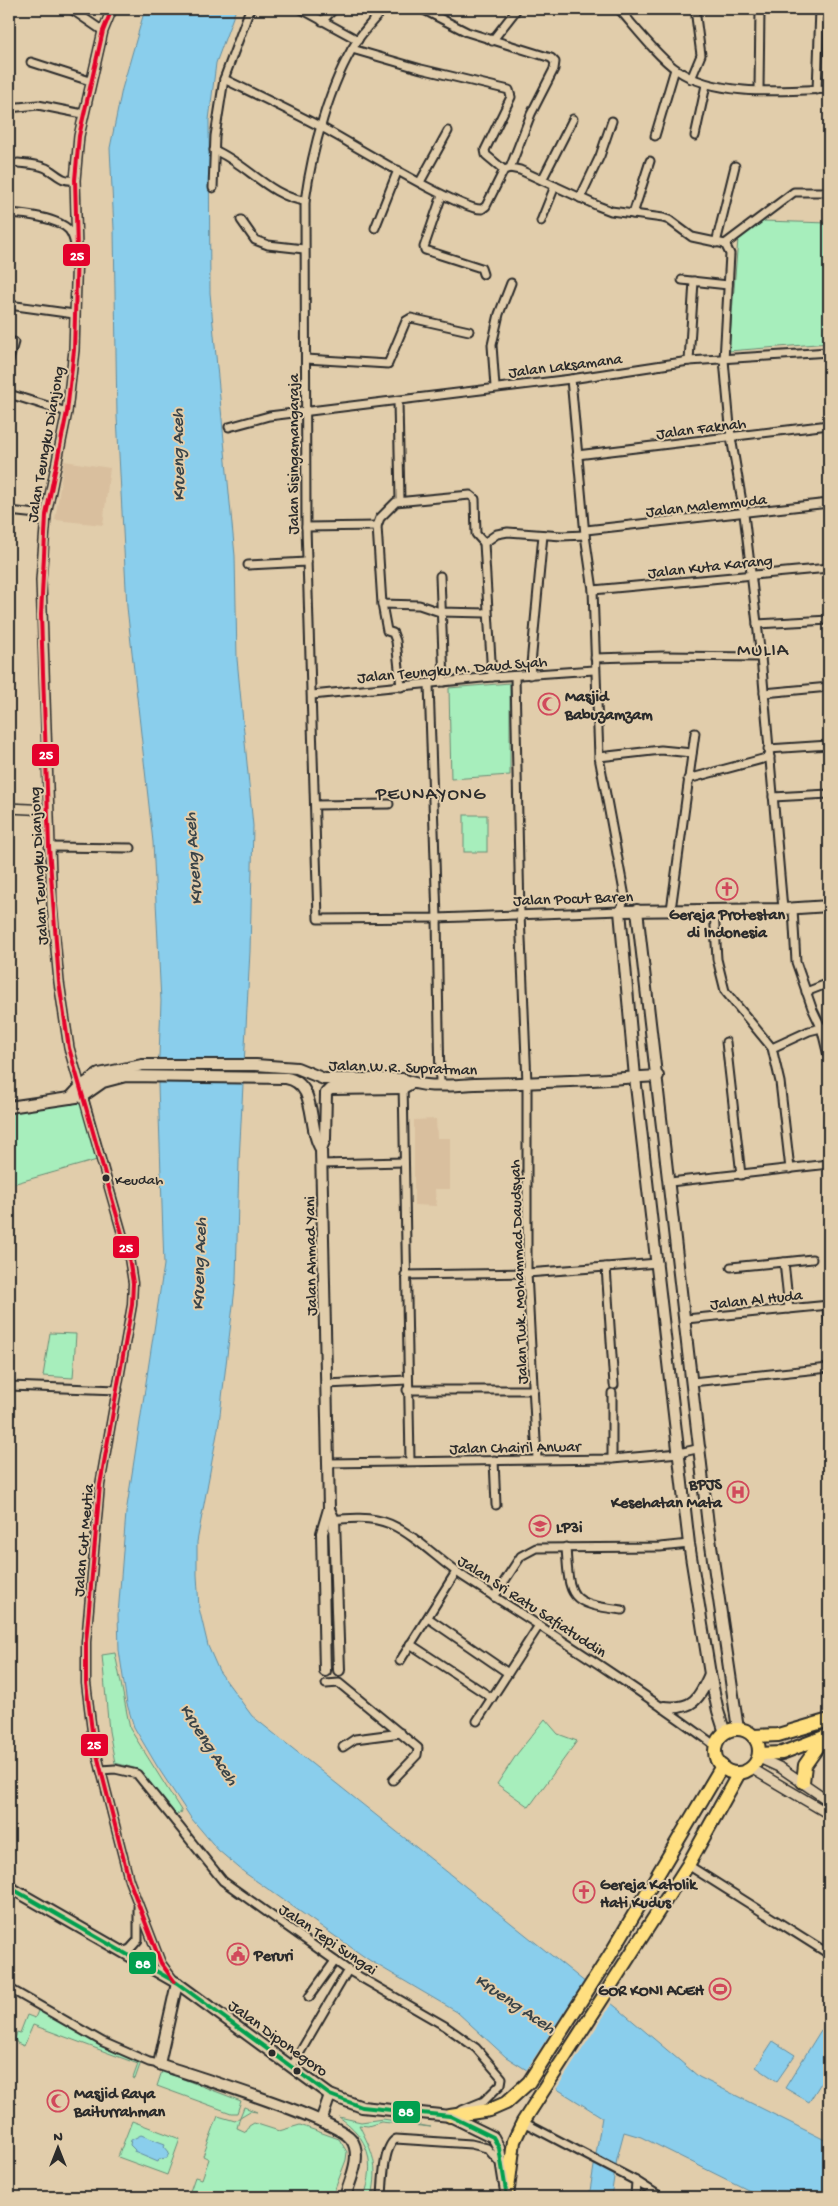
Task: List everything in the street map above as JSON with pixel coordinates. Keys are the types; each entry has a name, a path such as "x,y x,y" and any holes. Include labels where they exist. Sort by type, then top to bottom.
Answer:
{"highway":[{"path":"739,1773 730,1772 722,1766 716,1757 716,1746 725,1733 738,1729 753,1736 778,1735 829,1720"},
{"path":"753,1736 758,1744 756,1760"},
{"path":"507,2197 514,2141 523,2122 688,1864 739,1773 756,1760 782,1753 827,1736"},
{"path":"803,1782 805,1765 827,1736"},
{"path":"449,2116 475,2113 506,2103 529,2082 608,1958 722,1766"}],"main road":[{"name":"Jalan Pocut Baren","path":"620,911 714,911 829,906"},
{"path":"637,910 701,1448 708,1525 738,1729"},
{"path":"620,911 635,1078 658,1263 689,1544 710,1674 725,1733"},
{"name":"Jalan W.R. Supratman","path":"82,1091 99,1074 142,1065 256,1065 297,1068 324,1079 440,1085 527,1084 658,1076"},
{"name":"Jalan W.R. Supratman","path":"9,1107 70,1098 103,1082 126,1076 257,1076 290,1078 302,1086 311,1108 315,1140 321,1149"},
{"name":"Jalan Ahmad Yani","path":"339,1670 329,1520 321,1149 325,1139 326,1091 406,1083"},
{"path":"325,1670 324,1636 329,1520"},
{"path":"324,1636 337,1636"},
{"path":"664,1707 679,1709 693,1702 702,1692 710,1674"},
{"name":"Jalan Diponegoro","path":"9,1887 176,1982 330,2095 362,2107 449,2116 493,2137 499,2148 507,2197"},
{"path":"608,1958 622,1967"},
{"path":"176,1982 159,2064 321,2121 343,2132 351,2139 356,2151 356,2160 345,2197"},
{"path":"321,2121 330,2095"}],"street":[{"path":"71,9 103,31"},
{"name":"Jalan Teungku Dianjong","path":"82,1091 69,1048 59,982 49,848 41,615 46,515 67,412 74,350 77,249 75,180 78,136 103,31 112,9"},
{"path":"213,188 214,150 224,79 250,9"},
{"path":"301,9 358,40"},
{"path":"322,21 334,9"},
{"name":"Jalan Sisingamangaraja","path":"318,918 316,805 306,562 305,201 312,160 334,89 358,40 384,9"},
{"path":"224,79 322,128 442,195 474,209 482,209 507,169 531,114 554,69 555,62 551,58 467,32 422,9"},
{"path":"492,41 517,9"},
{"path":"619,9 675,69 690,79 706,85 758,89 829,89"},
{"path":"690,79 701,54 695,9"},
{"path":"758,89 760,9"},
{"path":"817,90 820,9"},
{"path":"352,50 509,90 511,97 485,150 486,155 507,169 520,170 611,211 670,220 692,237 725,244 759,220 787,195 794,192 829,192"},
{"path":"31,62 90,80"},
{"path":"655,136 675,69"},
{"path":"695,136 706,85"},
{"path":"9,108 38,105 83,114"},
{"path":"542,180 573,118"},
{"path":"580,198 600,156 612,121"},
{"path":"420,182 448,131"},
{"path":"214,150 226,155 289,198 305,201"},
{"path":"633,214 650,161"},
{"path":"18,163 38,165 49,170 62,180 75,180"},
{"path":"716,243 735,166"},
{"path":"375,228 398,170"},
{"path":"541,220 555,186"},
{"path":"442,195 424,246 425,250 481,268 483,274"},
{"path":"9,213 42,218 64,226 71,233 77,249"},
{"path":"241,220 255,240 268,245 304,249"},
{"path":"725,244 730,254 724,360 731,438 744,514 761,656 773,797 796,962 821,1027 829,1060"},
{"path":"682,280 728,285"},
{"path":"689,361 694,281"},
{"path":"496,387 492,345 499,314 511,283"},
{"path":"9,306 74,314"},
{"path":"306,359 388,364 406,321 410,318 468,331"},
{"path":"9,360 14,342"},
{"name":"Jalan Laksamana","path":"229,427 269,416 571,379 689,361 829,352"},
{"path":"571,379 585,532 593,590 594,670 599,757 625,897 620,911"},
{"path":"9,394 67,412"},
{"path":"398,401 400,501"},
{"name":"Jalan Faknah","path":"577,455 829,425"},
{"path":"401,687 396,642 393,633 387,631 382,604 377,526 380,518 390,507 400,501 472,496 475,499 476,534 484,543 492,677"},
{"name":"Jalan Malemmuda","path":"484,543 497,534 502,533 527,532 543,535 585,532 829,503"},
{"path":"9,511 46,515"},
{"path":"306,527 377,526"},
{"path":"530,674 543,535"},
{"path":"248,565 306,562"},
{"name":"Jalan Kuta Karang","path":"593,590 829,568"},
{"path":"440,576 444,682"},
{"path":"382,604 420,606 440,612 488,613"},
{"path":"757,624 829,620"},
{"path":"595,658 761,656"},
{"name":"Jalan Teungku M. Daud Syah","path":"312,695 492,677 594,670"},
{"name":"Jalan Twk. Mohammad Daudsyah","path":"516,676 520,914 527,1084 527,1273 537,1459"},
{"path":"429,684 437,918 440,1085"},
{"path":"764,693 829,687"},
{"path":"671,910 696,732"},
{"path":"768,749 829,745"},
{"path":"599,757 661,750 692,753"},
{"path":"688,779 770,757"},
{"path":"773,797 829,794"},
{"path":"316,805 390,804"},
{"path":"9,808 48,810"},
{"path":"49,848 131,848"},
{"path":"625,897 637,910"},
{"name":"Jalan Pocut Baren","path":"318,918 437,918 620,911"},
{"path":"714,911 718,959 725,991 772,1048 780,1082 790,1169"},
{"path":"806,992 829,984"},
{"path":"772,1048 821,1027 829,1026"},
{"path":"726,1042 741,1175"},
{"path":"406,1083 404,1162 405,1275 410,1460"},
{"name":"Jalan Cut Meutia","path":"82,1091 129,1258 134,1283 118,1390 100,1485 86,1642 87,1690 93,1739 129,1880 138,1899 161,1963 176,1982"},
{"path":"322,1164 404,1162"},
{"path":"670,1182 829,1164"},
{"path":"732,1267 812,1259"},
{"path":"784,1262 789,1309"},
{"path":"405,1275 527,1273 658,1263"},
{"path":"606,1267 614,1385"},
{"path":"828,1305 829,1322"},
{"name":"Jalan Al Huda","path":"686,1319 828,1305"},
{"path":"692,1382 829,1368"},
{"path":"327,1384 407,1380"},
{"path":"9,1386 118,1390"},
{"path":"407,1390 534,1390"},
{"path":"612,1393 612,1459"},
{"name":"Jalan Chairil Anwar","path":"328,1463 410,1460 612,1459 679,1453 701,1448"},
{"path":"494,1460 496,1504"},
{"name":"Jalan Sri Ratu Safiatuddin","path":"329,1520 352,1518 390,1524 406,1533 456,1572 664,1707 716,1746"},
{"path":"494,1597 525,1553 536,1548 660,1547 689,1544"},
{"path":"566,1547 568,1585 579,1600 594,1607 622,1610"},
{"path":"400,1661 456,1572"},
{"path":"428,1618 508,1672"},
{"path":"477,1721 538,1627"},
{"path":"410,1644 492,1698"},
{"path":"326,1684 339,1684 418,1748 418,1751 393,1780"},
{"path":"343,1747 355,1739 401,1733"},
{"path":"756,1760 803,1782 829,1801"},
{"path":"756,1760 829,1814"},
{"name":"Jalan Tepi Sungai","path":"101,1770 115,1768 137,1774 223,1881 348,1970 446,2026 476,2048 502,2078 502,2084 484,2101 449,2116"},
{"path":"688,1864 829,1954"},
{"path":"122,1952 130,1949 138,1940 138,1899"},
{"path":"309,1997 335,1961"},
{"path":"292,2066 348,1970"},
{"path":"9,1998 12,1990 103,2042 142,2060 159,2064"},
{"path":"523,2122 624,2174 661,2197"},
{"path":"382,2197 385,2161 390,2145 396,2139 471,2144 487,2148 500,2163"},
{"path":"635,2197 636,2181"}],"shaded area":[{"path":"64,461 110,468 103,525 55,520"},
{"path":"436,1119 437,1138 450,1138 450,1189 435,1189 436,1206 414,1205 414,1120"}],"green space":[{"path":"763,221 829,223 829,343 729,351 738,239"},
{"path":"510,683 510,775 451,779 449,688"},
{"path":"464,815 487,815 487,852 464,852"},
{"path":"77,1103 84,1106 97,1160 9,1185 9,1111"},
{"path":"50,1333 76,1334 73,1378 43,1376"},
{"path":"115,1653 130,1729 182,1812 167,1818 136,1777 138,1769 115,1763 109,1731 102,1655"},
{"path":"545,1719 558,1734 577,1741 529,1807 497,1784 517,1754"},
{"path":"40,2006 52,2015 141,2062 135,2079 133,2078 138,2064 33,2025 24,2046 17,2043 15,2039 17,2032 20,2033 27,2015 35,2018"},
{"path":"162,2071 241,2101 237,2113 231,2113 157,2086"},
{"path":"244,2107 257,2112 250,2111 240,2117"},
{"path":"218,2116 235,2121 240,2117 237,2128 246,2132 249,2126 254,2123 279,2131 300,2125 339,2139 347,2152 346,2160 332,2197 188,2197 195,2177 202,2179 209,2159 203,2156"},
{"path":"339,2117 361,2122 383,2119 431,2127 381,2122 368,2126 359,2125 371,2152 375,2168 372,2197 364,2197 369,2173 367,2152 357,2133"},
{"path":"132,2121 180,2139 167,2175 118,2157"}],"water":[{"name":"Krueng Aceh","path":"145,9 236,9 216,63 209,120 210,293 235,556 237,659 253,826 250,951 239,1161 236,1280 219,1423 197,1542 199,1608 208,1646 219,1671 252,1716 621,2011 699,2077 829,2142 829,2197 762,2197 641,2137 624,2132 617,2158 611,2197 589,2197 602,2117 506,2057 457,2012 369,1960 245,1873 218,1850 191,1818 134,1727 127,1704 119,1650 118,1615 126,1513 164,1265 158,1085 161,1001 153,842 127,607 117,416 114,229 110,148 122,89"},
{"path":"821,2030 829,2035 829,2070 809,2102 785,2088"},
{"path":"773,2041 795,2055 777,2081 756,2067"},
{"path":"141,2135 165,2144 164,2146 169,2152 167,2158 159,2159 158,2162 134,2152 135,2150 130,2145 131,2140"}],"pier":[{"path":"585,1980 613,2002 555,2091 525,2072"}],"transit line":[{"name":"25","path":"112,9 103,31 79,136 75,180 77,249 74,350 67,412 46,515 41,615 49,847 59,982 69,1048 129,1258 133,1283 132,1305 100,1485 86,1642 86,1683 93,1739 129,1880 161,1963 174,1981"},
{"name":"88","path":"9,1887 177,1983 330,2095 362,2107 450,2116 493,2137 499,2148 507,2197"}],"place":[{"name":"Masjid Babuzamzam","path":"549,704"},
{"name":"Gereja Protestan di Indonesia","path":"727,889"},
{"name":"Keudah","path":"106,1178"},
{"name":"BPJS Kesehatan Mata","path":"738,1492"},
{"name":"LP3i","path":"540,1526"},
{"name":"Gereja Katolik Hati Kudus","path":"584,1892"},
{"name":"Peruri","path":"238,1954"},
{"name":"GOR KONI ACEH","path":"720,1989"},
{"name":"Masjid Raya Baiturrahman","path":"58,2101"}],"district":[{"name":"MULIA","path":"763,648"},
{"name":"PEUNAYONG","path":"431,792"}]}
